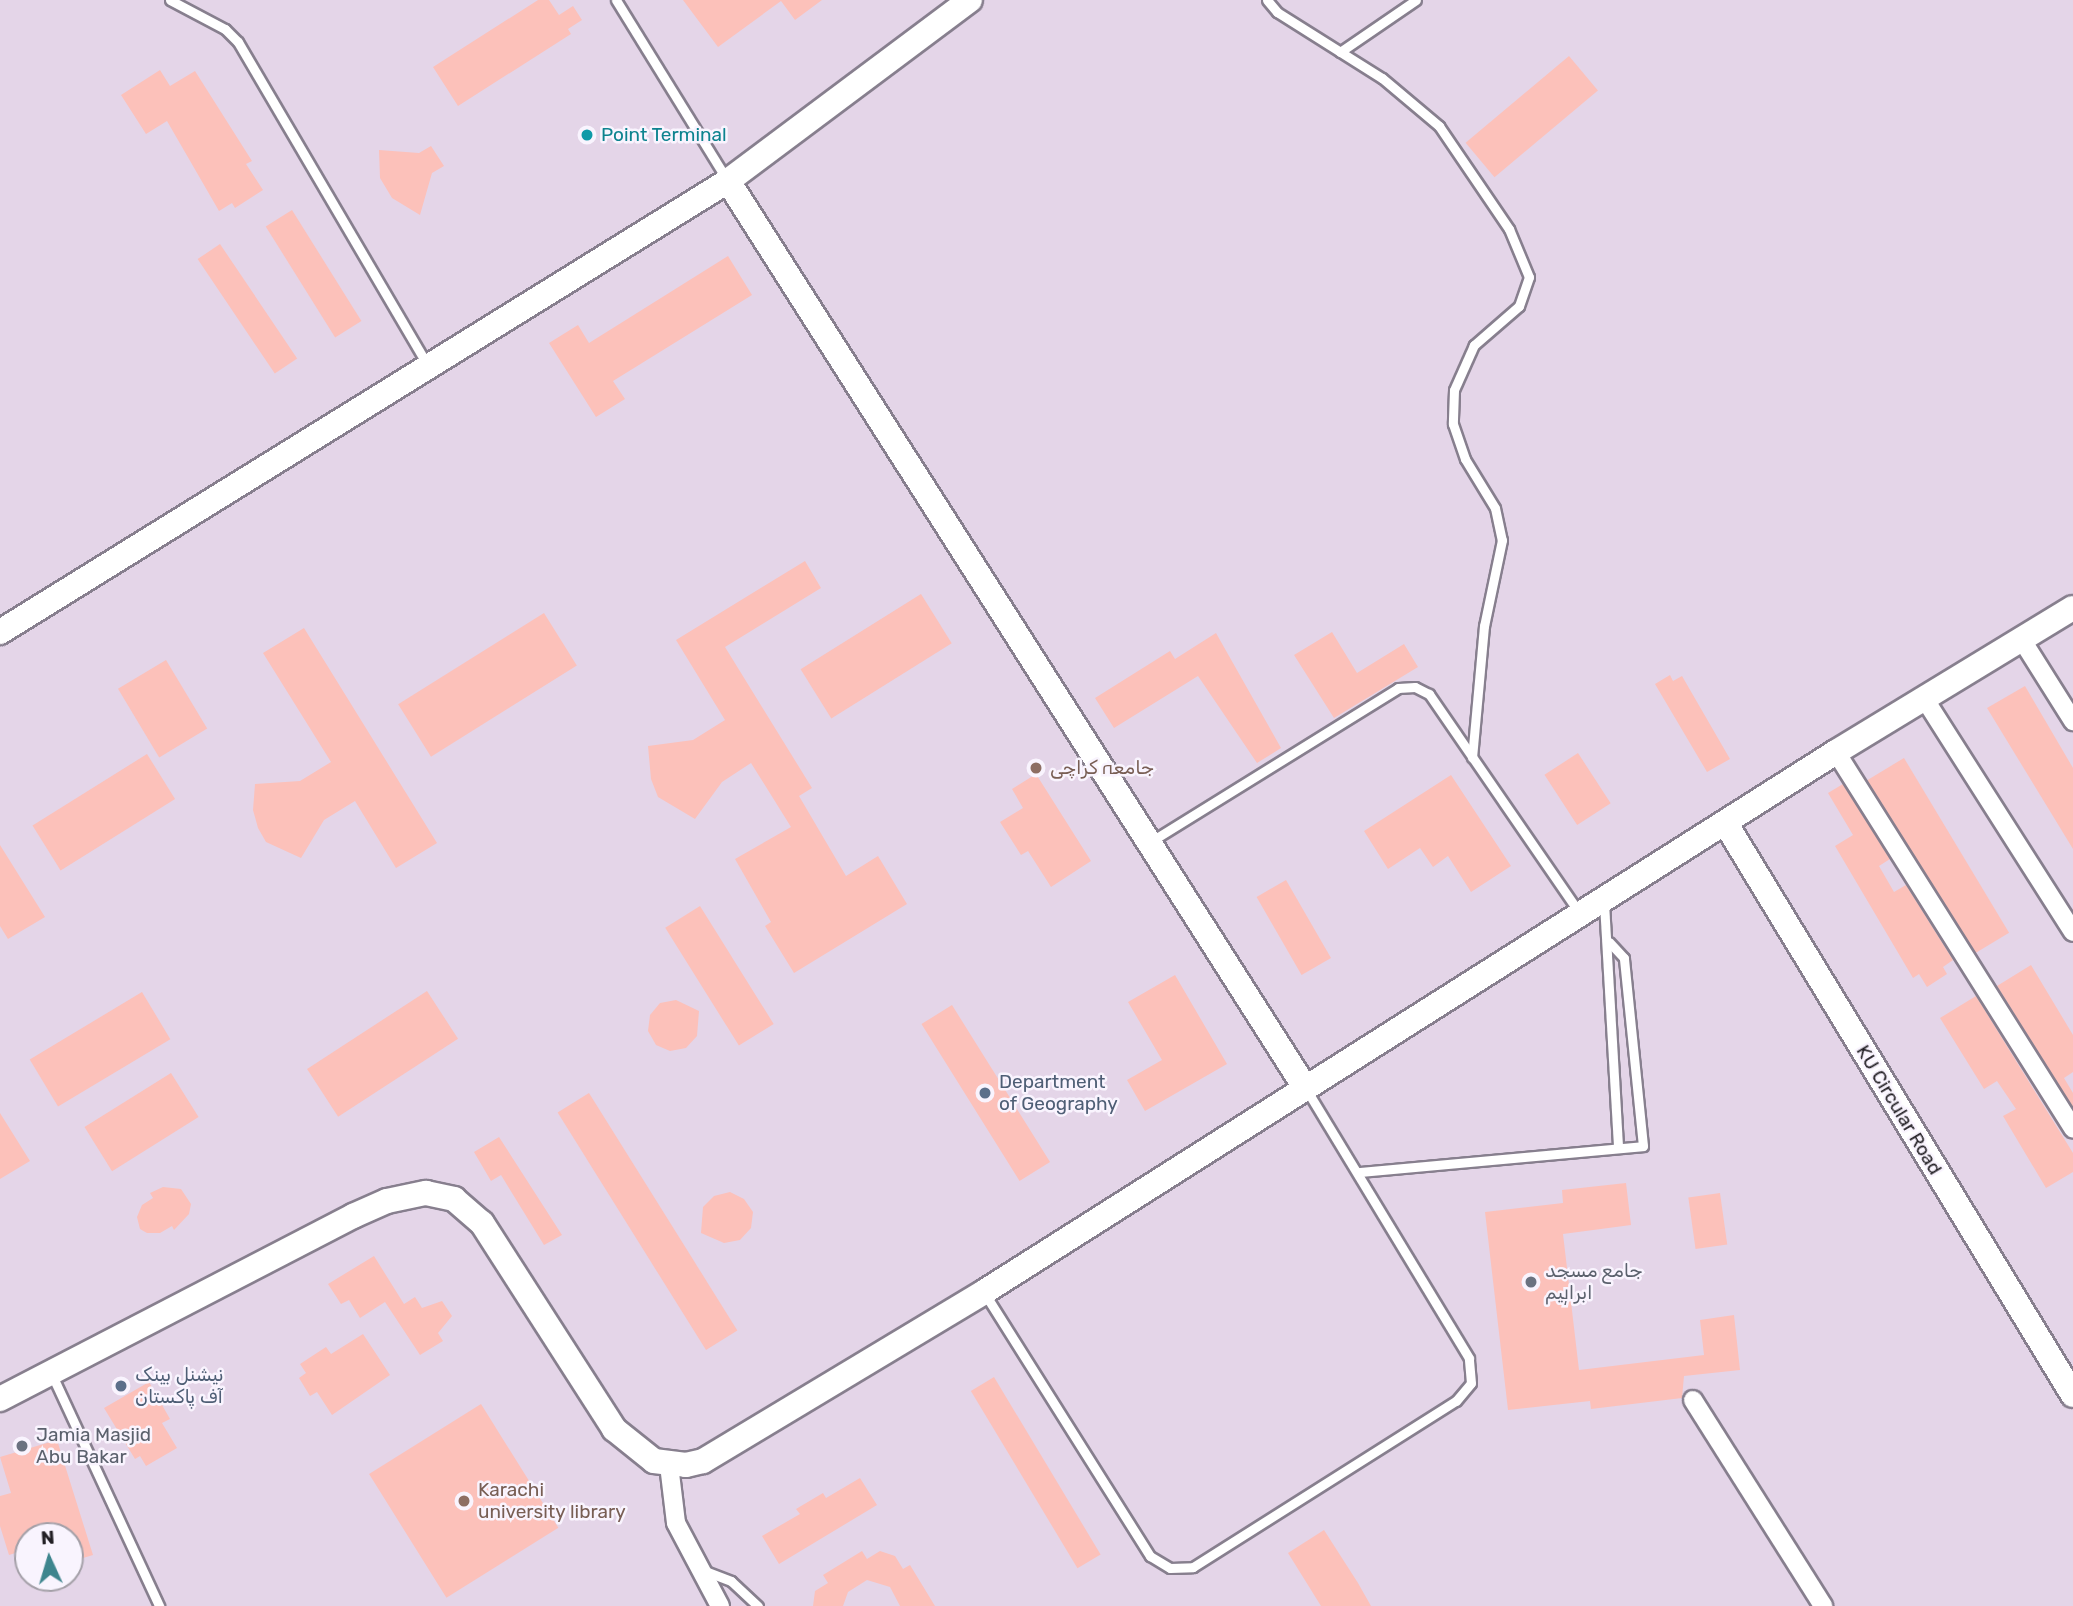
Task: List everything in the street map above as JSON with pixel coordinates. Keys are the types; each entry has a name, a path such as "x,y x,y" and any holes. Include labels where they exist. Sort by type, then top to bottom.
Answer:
{"street":[{"path":"0,632 728,181 970,0"},
{"path":"728,181 1306,1089"},
{"path":"0,1399 353,1216 408,1195 440,1195 468,1208 482,1223 614,1429 634,1449 669,1465 703,1461 984,1292 1836,752 2073,608"},
{"path":"2022,640 2073,721"},
{"path":"1924,698 2073,932"},
{"path":"1836,752 2073,1129"},
{"name":"KU Circular Road","path":"1726,824 2073,1395"},
{"path":"1693,1400 1823,1606"},
{"path":"669,1465 676,1522 705,1571 720,1606"}],"lane":[{"path":"170,0 225,29 238,42 429,368"},
{"path":"616,0 728,181"},
{"path":"1268,0 1277,12 1382,78 1439,126 1509,229 1529,277 1519,306 1474,345 1454,390 1453,424 1465,459 1502,524 1484,626 1472,757"},
{"path":"1340,52 1416,0"},
{"path":"1149,843 1398,688 1415,687 1429,694 1581,915"},
{"path":"1604,901 1609,942 1605,957 1618,1148"},
{"path":"1359,1172 1643,1146 1624,958 1609,942"},
{"path":"984,1292 1150,1556 1170,1569 1193,1567 1456,1401 1471,1383 1469,1358 1359,1172 1306,1089"},
{"path":"51,1373 159,1606"},
{"path":"705,1571 731,1581 758,1606"}],"shaded area":[{"name":"جامعہ کراچی","path":"0,0 2073,0 2073,1606 0,1606"}],"building":[{"path":"538,0 549,0 559,15 573,6 582,20 568,29 571,34 458,106 433,67"},
{"path":"683,0 822,0 795,20 781,1 718,47"},
{"path":"1569,56 1598,90 1495,177 1466,143"},
{"path":"160,70 170,86 195,71 252,161 246,164 263,190 235,208 232,203 219,211 167,121 146,134 121,95"},
{"path":"431,146 444,166 432,173 420,215 392,198 380,178 379,150 419,153"},
{"path":"292,210 361,321 335,338 266,226"},
{"path":"220,244 297,358 275,374 198,259"},
{"path":"728,256 752,295 613,381 625,399 596,417 549,343 578,325 589,343"},
{"path":"805,561 821,588 725,647 812,788 799,796 846,876 878,856 907,904 794,973 765,926 771,922 735,859 791,827 751,763 722,782 695,819 658,797 651,779 648,746 693,740 725,720 676,640"},
{"path":"921,594 952,643 831,718 801,669"},
{"path":"544,613 577,666 431,757 398,704"},
{"path":"304,628 437,843 396,868 355,801 324,820 301,858 266,842 258,828 253,810 255,784 300,781 331,762 263,653"},
{"path":"1332,632 1357,673 1404,644 1418,667 1334,718 1294,655"},
{"path":"1216,633 1281,748 1257,763 1198,676 1114,728 1095,698 1170,651 1175,659"},
{"path":"166,660 207,729 159,757 118,689"},
{"path":"1670,675 1673,681 1682,676 1730,759 1707,772 1655,684"},
{"path":"2025,686 2073,768 2073,849 1987,708"},
{"path":"1578,753 1611,803 1577,825 1544,775"},
{"path":"147,754 175,799 61,870 33,826"},
{"path":"1904,758 2009,933 1972,955 1867,780"},
{"path":"1036,774 1091,861 1051,887 1028,851 1021,855 1000,822 1023,808 1012,789"},
{"path":"1451,775 1511,866 1471,892 1448,856 1433,867 1420,848 1388,869 1364,831"},
{"path":"1843,784 1890,859 1879,866 1894,892 1906,885 1953,960 1943,967 1947,974 1927,987 1919,974 1913,978 1835,846 1853,835 1828,793"},
{"path":"0,845 45,917 8,939 0,926"},
{"path":"1286,880 1331,958 1302,975 1257,897"},
{"path":"700,906 774,1024 739,1046 665,928"},
{"path":"2031,965 2073,1035 2073,1072 2064,1078 2073,1093 2073,1108 1997,986"},
{"path":"1175,975 1227,1064 1145,1111 1127,1080 1162,1060 1128,1002"},
{"path":"427,991 458,1039 338,1117 307,1069"},
{"path":"142,992 170,1039 58,1107 30,1059"},
{"path":"1976,996 2073,1153 2073,1172 2046,1188 2003,1116 2016,1109 1997,1081 1984,1089 1940,1018"},
{"path":"676,1000 699,1011 697,1036 686,1048 670,1051 656,1045 648,1031 650,1015 660,1003"},
{"name":"Department of Geography","path":"952,1005 1050,1162 1020,1181 921,1024"},
{"path":"171,1073 199,1117 112,1171 84,1127"},
{"path":"589,1093 737,1330 706,1350 558,1113"},
{"path":"0,1113 30,1161 0,1179"},
{"path":"499,1137 562,1235 544,1245 501,1175 491,1181 474,1152"},
{"name":"جامع مسجد ابراہیم","path":"1626,1183 1631,1225 1563,1234 1579,1370 1704,1355 1700,1320 1734,1315 1740,1370 1684,1376 1682,1398 1591,1409 1590,1401 1508,1410 1485,1212 1563,1203 1562,1190"},
{"path":"163,1187 181,1189 191,1204 189,1214 174,1230 172,1226 160,1233 147,1233 140,1229 137,1217 142,1205 153,1198 150,1193"},
{"path":"730,1192 744,1199 753,1212 751,1228 740,1240 724,1243 701,1233 703,1207 714,1196"},
{"path":"1720,1193 1727,1244 1696,1249 1688,1197"},
{"path":"374,1256 404,1304 415,1297 422,1308 442,1301 452,1316 438,1333 443,1341 420,1355 385,1302 360,1318 349,1300 341,1304 328,1284"},
{"path":"363,1334 390,1375 332,1415 317,1392 310,1396 299,1378 306,1373 300,1364 326,1347 331,1354"},
{"path":"994,1377 1101,1554 1077,1568 971,1391"},
{"path":"149,1382 170,1419 162,1423 177,1448 146,1466 140,1456 135,1459 104,1408"},
{"name":"Karachi university library","path":"481,1404 558,1528 446,1598 369,1474"},
{"path":"57,1440 83,1522 14,1522 14,1553 9,1555 0,1526 0,1496 11,1493 0,1457"},
{"path":"860,1478 877,1505 779,1564 762,1536 800,1514 796,1509 823,1493 826,1498"},
{"path":"84,1526 93,1555 84,1558"},
{"path":"1324,1530 1371,1606 1321,1606 1288,1553"},
{"path":"862,1551 867,1559 880,1551 895,1556 903,1569 910,1565 935,1606 900,1606 890,1587 867,1580 848,1592 843,1606 813,1606 815,1591 828,1583 823,1575"}],"place":[{"name":"Point Terminal","path":"587,135"},
{"name":"جامعہ کراچی","path":"1036,768"},
{"name":"Department of Geography","path":"985,1093"},
{"name":"جامع مسجد ابراہیم","path":"1531,1282"},
{"name":"نیشنل بینک آف پاکستان","path":"121,1386"},
{"name":"Jamia Masjid Abu Bakar","path":"22,1446"},
{"name":"Karachi university library","path":"464,1501"}]}
